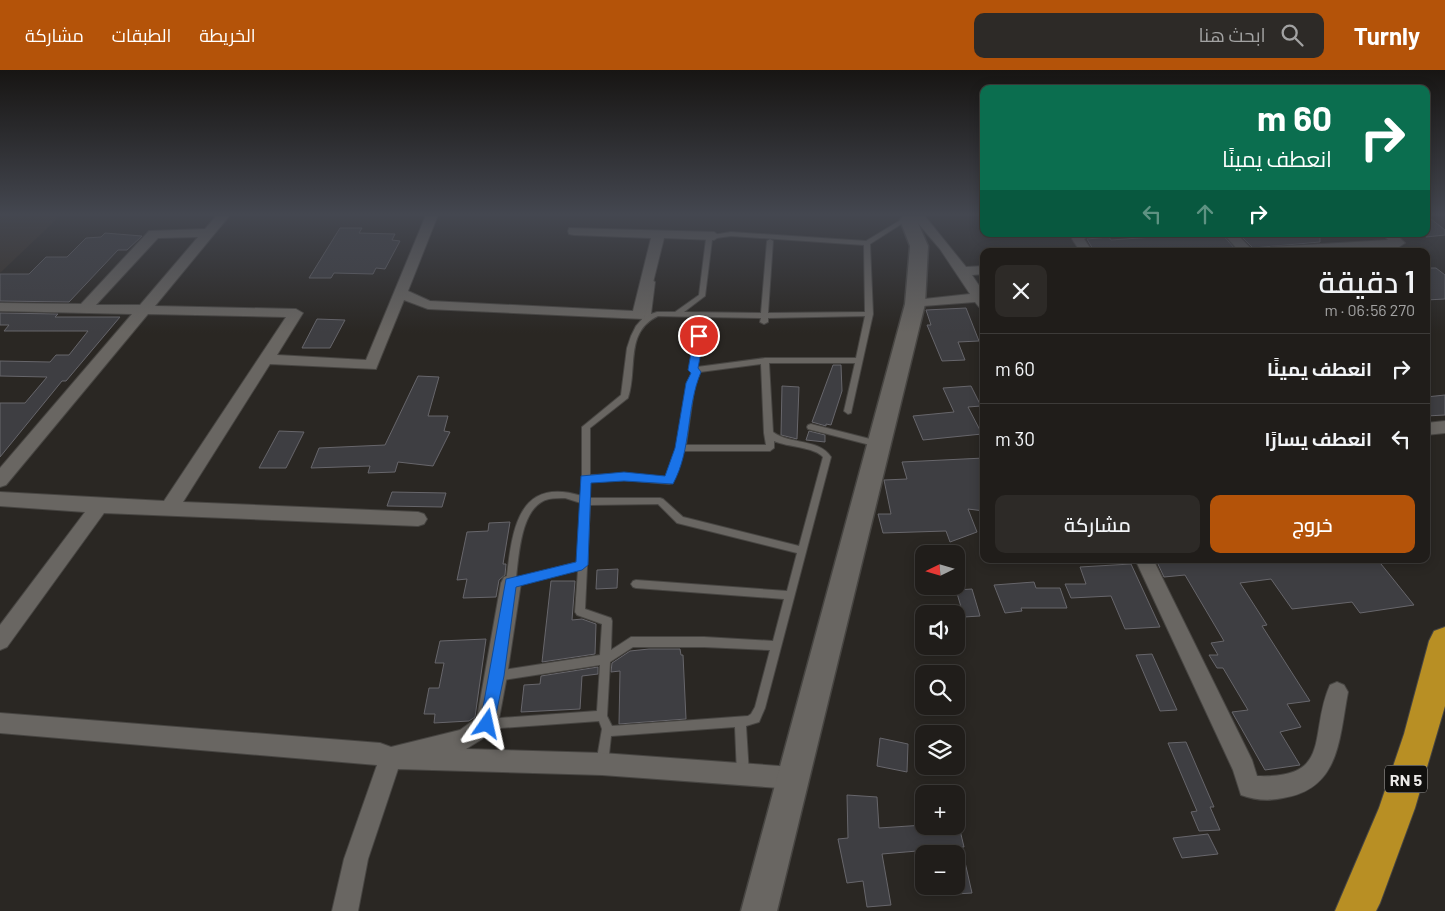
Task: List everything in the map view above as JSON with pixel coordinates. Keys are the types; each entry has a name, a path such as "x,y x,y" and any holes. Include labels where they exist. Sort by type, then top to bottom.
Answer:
{"highway":[{"name":"RN 5","path":"1354,911 1360,903 1397,808 1421,734 1445,642"}],"main road":[{"path":"759,911 915,304 918,254"}],"street":[{"path":"84,309 135,254"},
{"path":"0,480 191,254"},
{"path":"266,359 371,365 416,254"},
{"path":"400,293 428,305 639,316 653,254"},
{"path":"950,254 980,298"},
{"path":"963,271 980,270"},
{"path":"915,304 980,301"},
{"path":"0,307 296,313 169,508"},
{"path":"1430,429 1445,427"},
{"path":"0,498 100,506 418,519"},
{"path":"0,641 100,506"},
{"path":"1146,563 1244,768 1249,787 1286,787 1302,784 1311,778 1321,766 1337,692"},
{"path":"391,758 465,739 487,724 497,676 510,583"},
{"path":"0,723 380,754 391,758 602,764 793,778"},
{"path":"345,911 356,859 391,758"}],"lane":[{"path":"647,316 655,254"},
{"path":"677,314 702,296 707,254"},
{"path":"764,319 769,254"},
{"path":"848,412 869,314 867,254"},
{"path":"602,764 607,729 602,716 607,621 580,612 586,501 586,427 625,396 634,336 641,322 647,316 658,314 764,319 869,314"},
{"path":"585,479 624,477 669,481 681,448 691,383 696,372 693,370 702,315"},
{"path":"693,370 765,361 859,360"},
{"path":"681,448 770,448 765,361"},
{"path":"811,427 878,444"},
{"path":"607,729 612,731 740,722 755,718 760,708 827,457 824,451 818,448 788,445 775,440 768,433"},
{"path":"582,565 510,583 521,521 528,508 542,498 565,494 586,501 660,501 680,520 803,551"},
{"path":"636,584 791,595"},
{"path":"497,676 606,659 631,642 704,642 777,646"},
{"path":"487,724 602,716"},
{"path":"740,722 744,774"}],"shaded area":[{"path":"0,254 20,254 0,273"}],"building":[{"path":"70,254 114,254 69,302 0,301 0,274 29,274 46,257 67,257"},
{"path":"324,254 393,254 385,269 376,268 373,274 334,273 331,278 309,278"},
{"path":"1430,268 1436,268 1445,275 1445,299 1430,300"},
{"path":"966,308 979,341 958,342 965,360 942,361 927,325 931,325 926,310"},
{"path":"0,313 58,314 55,317 120,317 66,381 62,381 0,457 0,403 25,403 47,377 0,376 0,361 50,362 56,355 69,355 88,331 4,331 9,325 0,325"},
{"path":"317,319 345,320 330,348 302,348"},
{"path":"833,365 841,365 842,391 831,425 826,424 826,426 812,422"},
{"path":"418,376 439,377 428,416 448,416 444,431 450,432 433,466 398,462 395,472 368,473 370,466 311,468 319,448 385,445"},
{"path":"782,386 799,387 797,439 781,435"},
{"path":"971,386 980,406 968,407 980,430 980,434 923,440 913,416 954,412 943,388"},
{"path":"1445,395 1445,415 1430,416 1430,397"},
{"path":"279,431 304,432 286,468 259,468"},
{"path":"809,431 825,435 825,442 806,440"},
{"path":"980,458 980,510 968,509 977,532 950,542 946,531 883,533 878,514 891,514 884,480 907,479 902,462"},
{"path":"392,492 446,493 442,507 387,506"},
{"path":"510,522 503,564 506,564 505,575 499,580 496,597 463,598 467,579 457,580 467,532 488,531 489,523"},
{"path":"1157,563 1380,563 1414,605 1360,613 1352,602 1292,609 1271,579 1240,583 1267,625 1262,626 1310,701 1287,704 1301,727 1280,732 1300,765 1265,770 1232,712 1248,710 1223,668 1217,668 1209,655 1218,655 1211,643 1224,641 1185,575 1164,577"},
{"path":"1131,564 1160,627 1125,629 1111,596 1071,598 1065,584 1086,584 1080,567"},
{"path":"618,569 617,588 596,589 597,570"},
{"path":"551,581 575,581 572,620 582,619 596,624 595,654 542,662"},
{"path":"1034,582 1036,588 1060,588 1067,608 1021,608 1022,611 1005,613 994,585"},
{"path":"965,589 972,589 980,616 965,617 965,605 960,605 957,595 965,595"},
{"path":"486,639 475,717 469,721 434,723 435,714 424,714 429,688 439,688 444,663 435,663 440,641"},
{"path":"680,649 681,655 683,655 686,719 619,724 620,671 611,672 612,663 630,651"},
{"path":"1152,654 1177,710 1160,711 1136,655"},
{"path":"598,667 598,674 582,676 580,709 521,712 524,685 540,684 541,676"},
{"path":"880,738 908,744 907,772 877,766"},
{"path":"1186,742 1214,807 1210,807 1220,830 1199,831 1191,812 1197,811 1168,743"},
{"path":"847,795 877,797 879,828 915,826 915,835 961,835 964,845 915,845 915,851 882,854 891,905 867,907 863,881 847,883 838,839 848,838"},
{"path":"1208,834 1218,854 1182,858 1173,838"},
{"path":"965,862 972,893 965,893"}],"route":[{"path":"487,724 497,676 510,583 582,565 586,501 585,479 624,477 669,481 681,448 691,383 696,372 693,370 699,336"}]}
